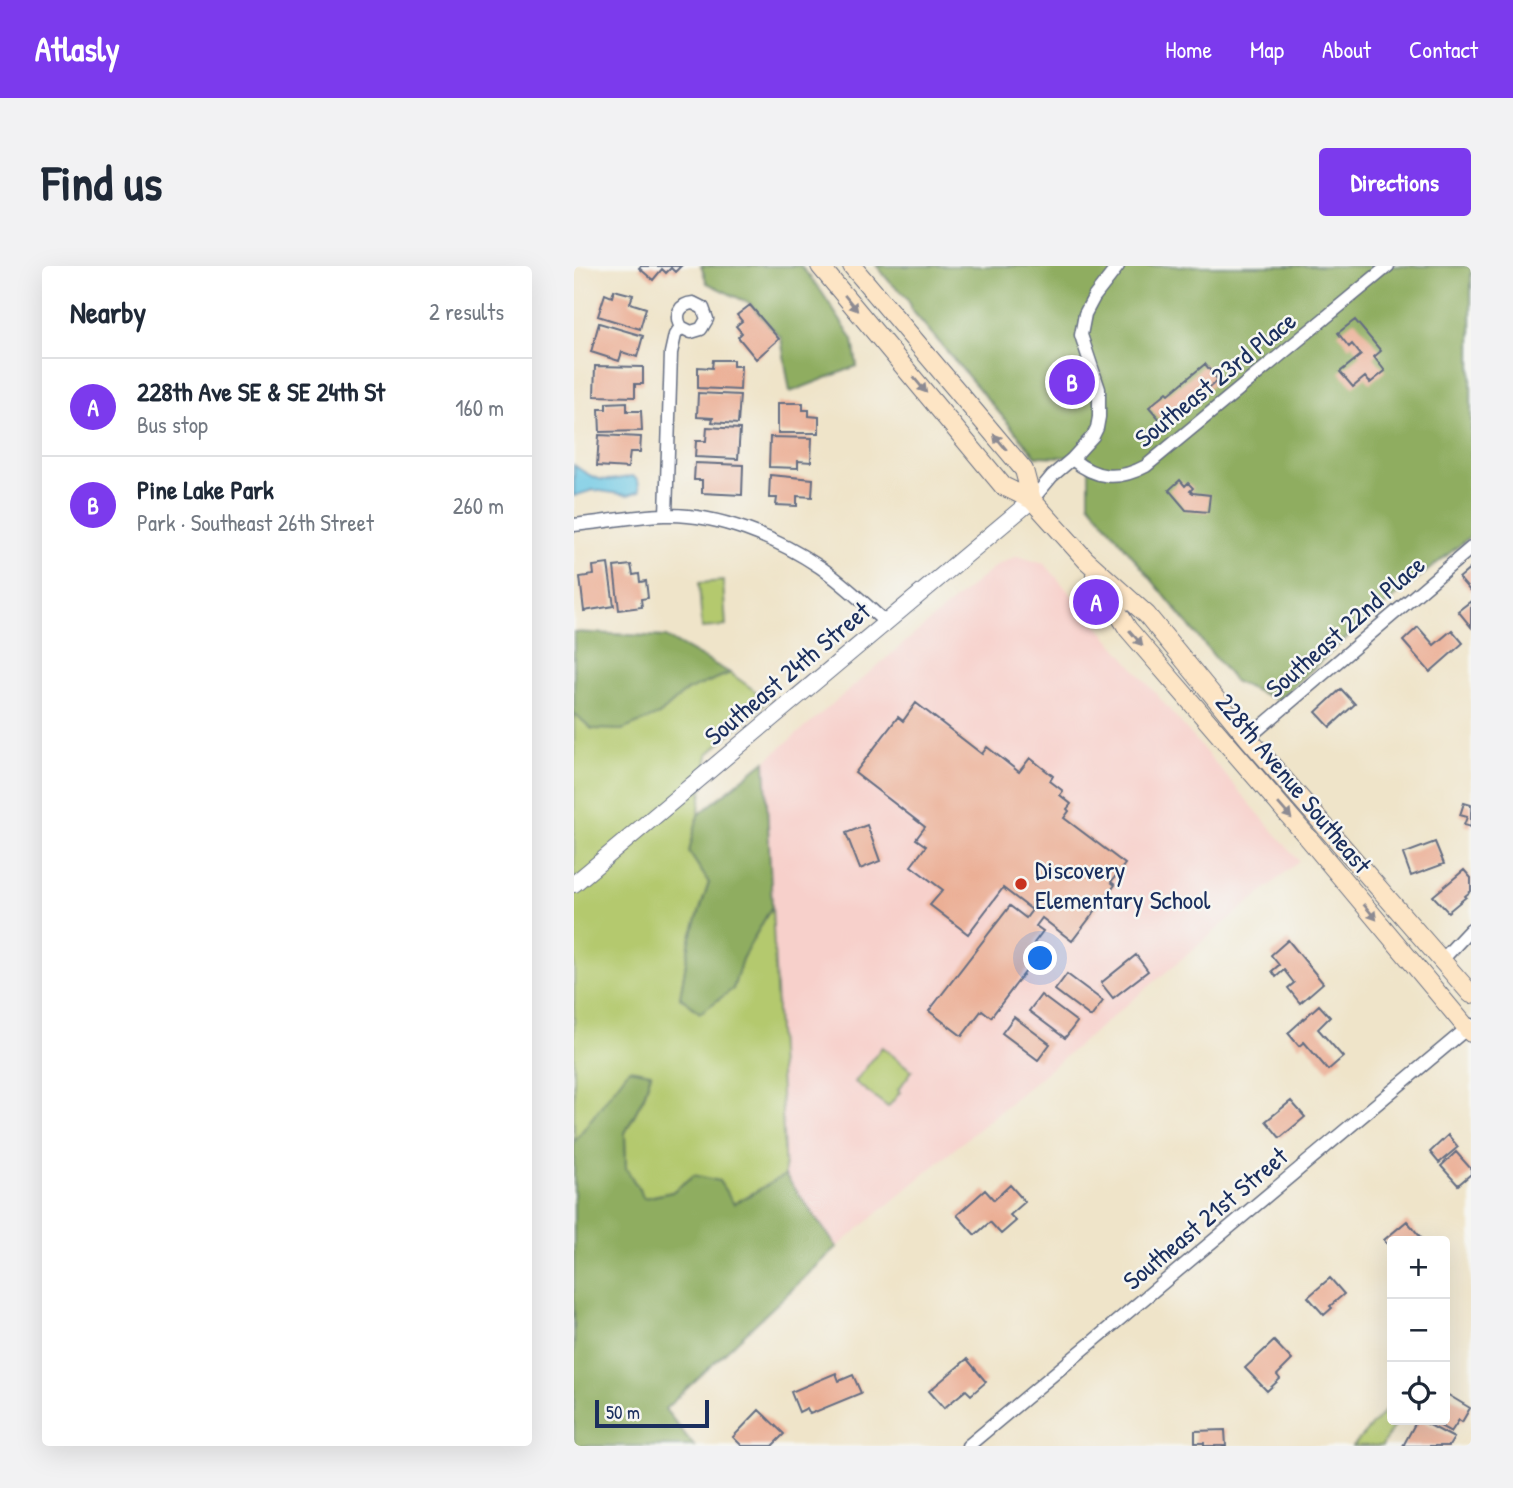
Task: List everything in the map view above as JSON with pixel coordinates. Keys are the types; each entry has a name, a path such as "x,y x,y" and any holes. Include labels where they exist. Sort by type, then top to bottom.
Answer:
{"main road":[{"name":"228th Avenue Southeast","path":"820,266 1003,486 1032,500 1086,560 1147,615 1248,738 1471,994"},
{"name":"228th Avenue Southeast","path":"852,266 1024,470 1032,500"},
{"name":"228th Avenue Southeast","path":"1086,560 1128,629 1470,1029"},
{"path":"1310,841 1328,850 1350,871 1385,896"}],"street":[{"path":"1032,500 1093,436 1097,428 1099,389 1081,335 1085,314 1094,297 1118,266"},
{"name":"Southeast 23rd Place","path":"1072,459 1095,474 1109,476 1124,475 1146,466 1388,266"},
{"path":"666,515 671,353 681,327"},
{"name":"Southeast 24th Street","path":"574,884 1032,500"},
{"path":"574,525 666,515 702,518 732,525 793,550 822,568 885,622"},
{"name":"Southeast 22nd Place","path":"1248,738 1471,548"},
{"path":"1441,961 1471,929"},
{"name":"Southeast 21st Street","path":"968,1446 1470,1029"}],"shaded area":[{"name":"Discovery Elementary School","path":"1017,556 1045,564 1299,861 837,1247 785,1175 765,761 995,566"}],"green space":[{"path":"701,266 801,266 853,340 857,366 790,392 781,338 749,303 707,283"},
{"path":"877,266 1471,266 1471,536 1371,616 1278,700 1235,682 1089,503 1089,458 1036,456 910,308 904,294"},
{"path":"723,581 726,626 702,628 699,583"},
{"path":"574,632 666,637 730,673 686,691 659,715 622,730 592,729 574,713"},
{"path":"730,673 768,700 708,754 696,828 689,852 709,882 690,940 680,997 733,989 742,959 772,906 785,1175 733,1204 694,1175 672,1192 644,1198 626,1168 625,1133 644,1096 651,1074 629,1070 574,1142 574,713 592,729 659,715 686,691"},
{"path":"765,761 772,906 742,959 733,989 700,1013 680,997 690,940 709,883 689,852 698,815"},
{"path":"882,1047 912,1071 888,1107 855,1082"},
{"path":"629,1069 651,1073 644,1096 625,1133 626,1168 644,1198 672,1192 694,1175 719,1181 734,1204 785,1175 837,1247 665,1409 694,1446 574,1446 574,1142"},
{"path":"1387,1409 1387,1425 1394,1425 1382,1446 1353,1446"}],"water":[{"path":"574,465 601,480 632,476 638,480 640,491 628,495 593,490 574,496"}],"building":[{"path":"681,266 675,272 671,268 666,273 662,269 653,280 639,268"},
{"path":"614,290 633,295 630,303 646,308 640,329 598,316 605,294 612,297"},
{"path":"750,305 779,339 756,359 738,337 742,333 736,326 742,321 737,315"},
{"path":"1355,320 1381,351 1374,357 1385,371 1370,383 1365,377 1353,387 1340,372 1361,355 1352,344 1349,347 1338,333"},
{"path":"599,323 643,336 637,357 622,352 619,361 591,352"},
{"path":"713,360 733,360 733,366 741,366 740,390 698,388 698,367 712,368"},
{"path":"1205,364 1218,380 1163,423 1149,407"},
{"path":"595,366 643,367 643,384 635,384 635,397 594,396"},
{"path":"698,393 740,395 738,424 712,422 713,418 697,417"},
{"path":"627,402 627,411 641,411 642,431 600,432 599,409 606,409 606,403"},
{"path":"778,403 803,403 803,410 809,410 809,416 819,417 819,433 778,433"},
{"path":"707,427 740,429 738,459 695,457 696,441 706,441"},
{"path":"599,435 641,437 640,452 630,452 628,468 597,466"},
{"path":"770,437 812,438 811,462 798,461 798,468 769,467"},
{"path":"695,463 743,465 742,495 702,493 702,480 694,480"},
{"path":"770,475 813,479 812,497 797,496 797,506 776,505 777,498 769,498"},
{"path":"1180,480 1185,486 1188,483 1193,488 1190,491 1193,493 1210,495 1208,512 1186,510 1169,490"},
{"path":"608,564 614,606 584,611 580,577 594,575 593,566"},
{"path":"631,565 633,575 639,574 640,582 646,581 648,598 641,599 642,607 619,610 614,567"},
{"path":"1471,568 1471,592 1459,578"},
{"path":"1471,601 1471,627 1458,611"},
{"path":"1418,627 1434,645 1452,630 1463,643 1430,672 1403,641"},
{"path":"1341,689 1355,704 1330,727 1316,712"},
{"path":"916,703 982,754 987,747 1019,772 1030,758 1053,776 1050,781 1063,791 1060,795 1071,804 1064,818 1125,864 1111,882 1115,885 1072,941 1042,918 1036,926 1043,931 1034,943 1042,950 991,1017 982,1010 962,1036 929,1011 1010,906 1026,918 1032,910 1003,888 968,934 930,905 943,890 911,866 926,846 916,839 925,827 855,773 898,717 903,721"},
{"path":"1464,803 1471,805 1471,827 1464,825 1467,817 1460,815"},
{"path":"867,825 880,861 860,869 846,833"},
{"path":"1435,842 1444,864 1411,876 1403,854"},
{"path":"1464,870 1471,878 1471,891 1448,912 1433,896"},
{"path":"1288,940 1323,983 1300,1003 1288,988 1294,983 1284,970 1276,977 1272,971 1279,965 1271,955"},
{"path":"1136,955 1148,971 1113,998 1101,983"},
{"path":"1067,974 1103,1001 1091,1017 1055,990"},
{"path":"1041,995 1077,1022 1065,1038 1029,1011"},
{"path":"1319,1005 1330,1017 1318,1029 1343,1057 1328,1070 1304,1042 1299,1046 1288,1033"},
{"path":"1014,1017 1050,1044 1038,1060 1002,1033"},
{"path":"1291,1101 1305,1117 1280,1138 1266,1121"},
{"path":"1448,1135 1458,1147 1439,1163 1430,1152"},
{"path":"1456,1152 1471,1169 1471,1174 1458,1185 1441,1166"},
{"path":"1010,1185 1025,1202 1010,1215 1016,1221 1001,1234 990,1222 975,1235 957,1215 985,1190 994,1200"},
{"path":"1407,1221 1420,1236 1389,1236"},
{"path":"1330,1278 1344,1294 1324,1315 1308,1297"},
{"path":"1274,1341 1292,1360 1277,1375 1280,1379 1267,1391 1245,1368"},
{"path":"967,1359 986,1382 971,1395 966,1390 944,1408 929,1391"},
{"path":"836,1373 839,1381 853,1375 861,1393 810,1414 807,1408 799,1412 791,1392"},
{"path":"1450,1396 1470,1408 1462,1422 1459,1420 1451,1432 1438,1425 1450,1425"},
{"path":"759,1410 784,1434 772,1446 742,1446 733,1437"},
{"path":"1414,1425 1429,1425 1454,1438 1449,1446 1403,1446"},
{"path":"1225,1430 1226,1446 1204,1446 1204,1443 1195,1443 1195,1431"}],"place":[{"name":"Pine Lake Park","path":"1072,382"},
{"name":"228th Ave SE & SE 24th St","path":"1096,602"},
{"name":"Discovery Elementary School","path":"1021,884"}]}
